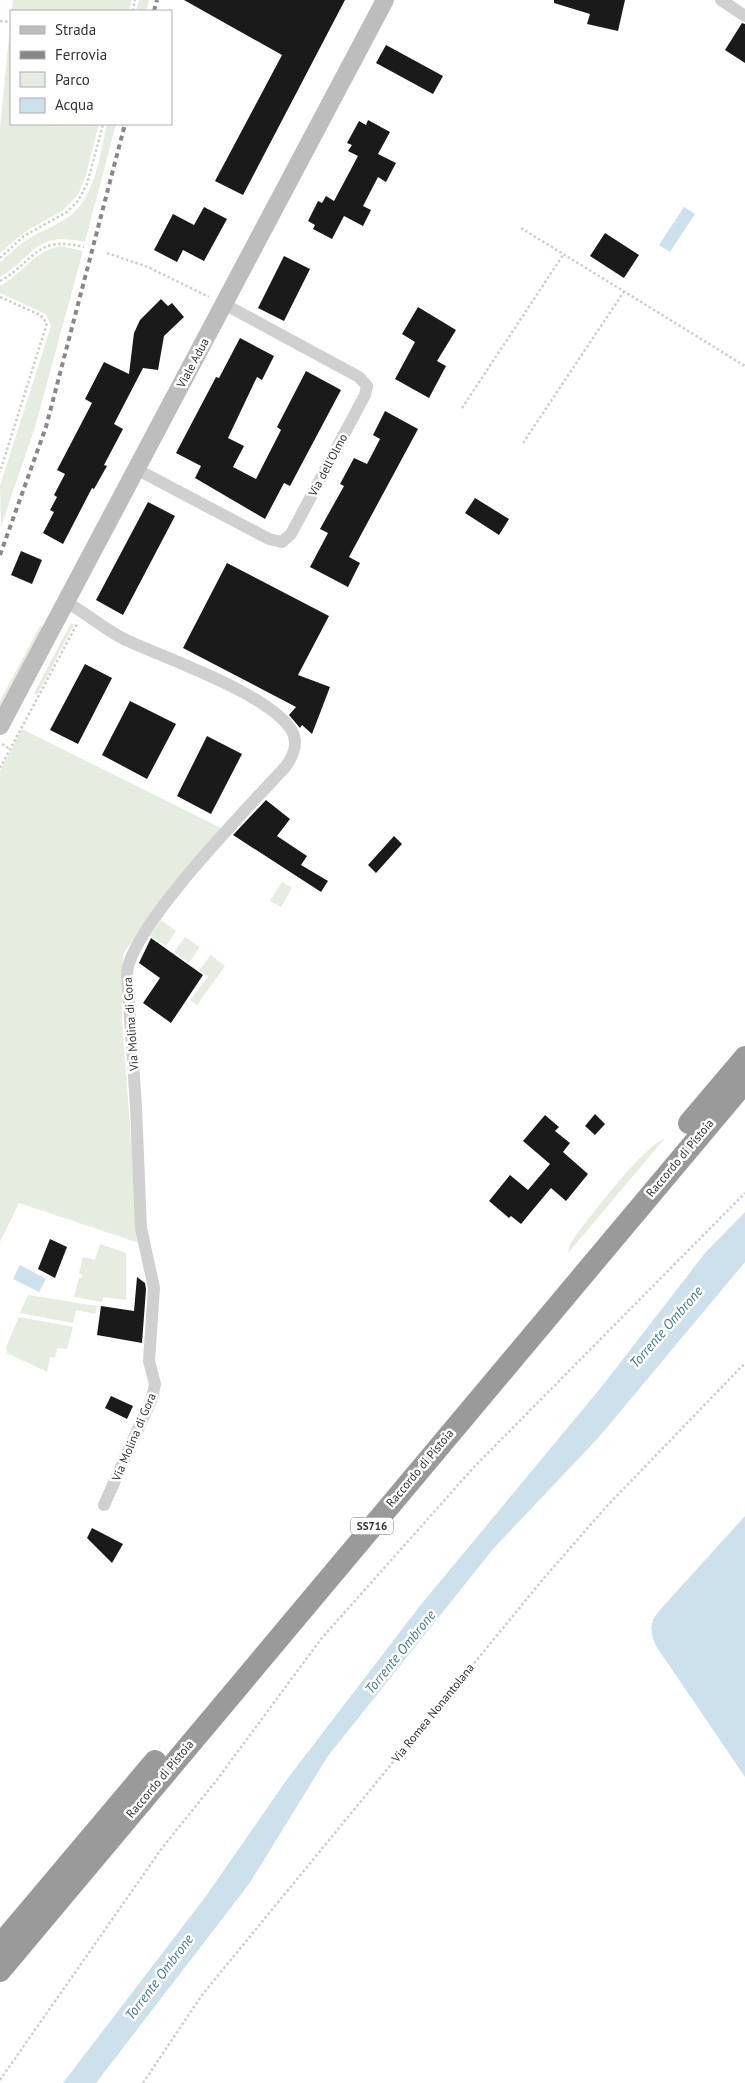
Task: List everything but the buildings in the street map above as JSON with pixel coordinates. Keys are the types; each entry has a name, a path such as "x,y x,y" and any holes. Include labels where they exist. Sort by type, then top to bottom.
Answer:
{"highway":[{"name":"Raccordo di Pistoia","path":"0,1945 745,1057"},
{"name":"Raccordo di Pistoia","path":"0,1971 745,1082"}],"main road":[{"name":"Viale Adua","path":"0,726 384,0"}],"street":[{"path":"721,0 745,16"},
{"name":"Via dell'Olmo","path":"136,469 269,539 282,542 292,534 365,395 367,386 359,377 224,304"},
{"name":"Via Molina di Gora","path":"66,602 124,639 255,700 288,726 296,742 293,756 286,766 170,898 140,940 128,963 141,1228 154,1291 149,1361 155,1384 152,1398 104,1505"}],"path":[{"path":"0,258 24,236 67,212 78,201 87,184 103,125"},
{"path":"521,228 625,290 745,366"},
{"path":"0,281 38,251 49,245 64,242 84,247"},
{"path":"107,253 148,267 224,304"},
{"path":"462,408 564,254"},
{"path":"523,443 625,290"},
{"path":"0,297 40,315 47,323 0,472"},
{"path":"0,768 82,612"},
{"path":"1,746 10,749"},
{"path":"0,2080 162,1848 216,1781 321,1639 474,1467 745,1193"},
{"name":"Via Romea Nonantolana","path":"142,2083 202,1995 544,1578 606,1507 745,1362"}],"green space":[{"path":"13,0 132,0 129,10 12,10"},
{"path":"139,0 149,0 146,10 136,10"},
{"path":"10,28 10,125 99,125 86,175 78,195 62,211 26,231 0,253 0,128"},
{"path":"107,125 116,125 85,242 68,239 45,242 0,277 0,263 15,248 66,219 79,207 91,186"},
{"path":"61,246 83,251 35,427 1,527 0,486 51,326 46,314 0,293 0,286 43,252"},
{"path":"71,623 74,625 37,695 34,693"},
{"path":"40,626 44,628 0,710 0,701"},
{"path":"22,729 223,829 164,895 123,954 122,1021 139,1243 19,1203 0,1242 0,771"},
{"path":"282,882 292,888 281,907 270,901"},
{"path":"161,920 176,931 166,946 150,936"},
{"path":"185,937 200,947 189,963 174,952"},
{"path":"211,955 225,966 197,1005 190,1000 208,977 199,970"},
{"path":"665,1138 568,1253 569,1246 576,1235 618,1182 643,1155"},
{"path":"100,1244 126,1253 126,1300 103,1297 102,1302 74,1297 79,1278 82,1278 83,1275 79,1273 83,1257 95,1260"},
{"path":"28,1295 97,1306 95,1314 76,1310 73,1323 20,1313"},
{"path":"19,1317 73,1327 67,1349 57,1348 55,1358 50,1357 47,1372 7,1353 6,1347"}],"water":[{"path":"684,207 695,214 670,252 659,245"},
{"name":"Torrente Ombrone","path":"745,1212 745,1262 599,1437 493,1549 328,1756 249,1884 96,2083 63,2083 206,1896 288,1778 419,1607 603,1385 705,1253"},
{"path":"20,1265 46,1279 39,1292 13,1279"},
{"path":"745,1516 745,1777 656,1646 652,1623 659,1611"}],"railway":[{"path":"154,10 157,0"},
{"path":"0,555 46,427 125,125"}]}
